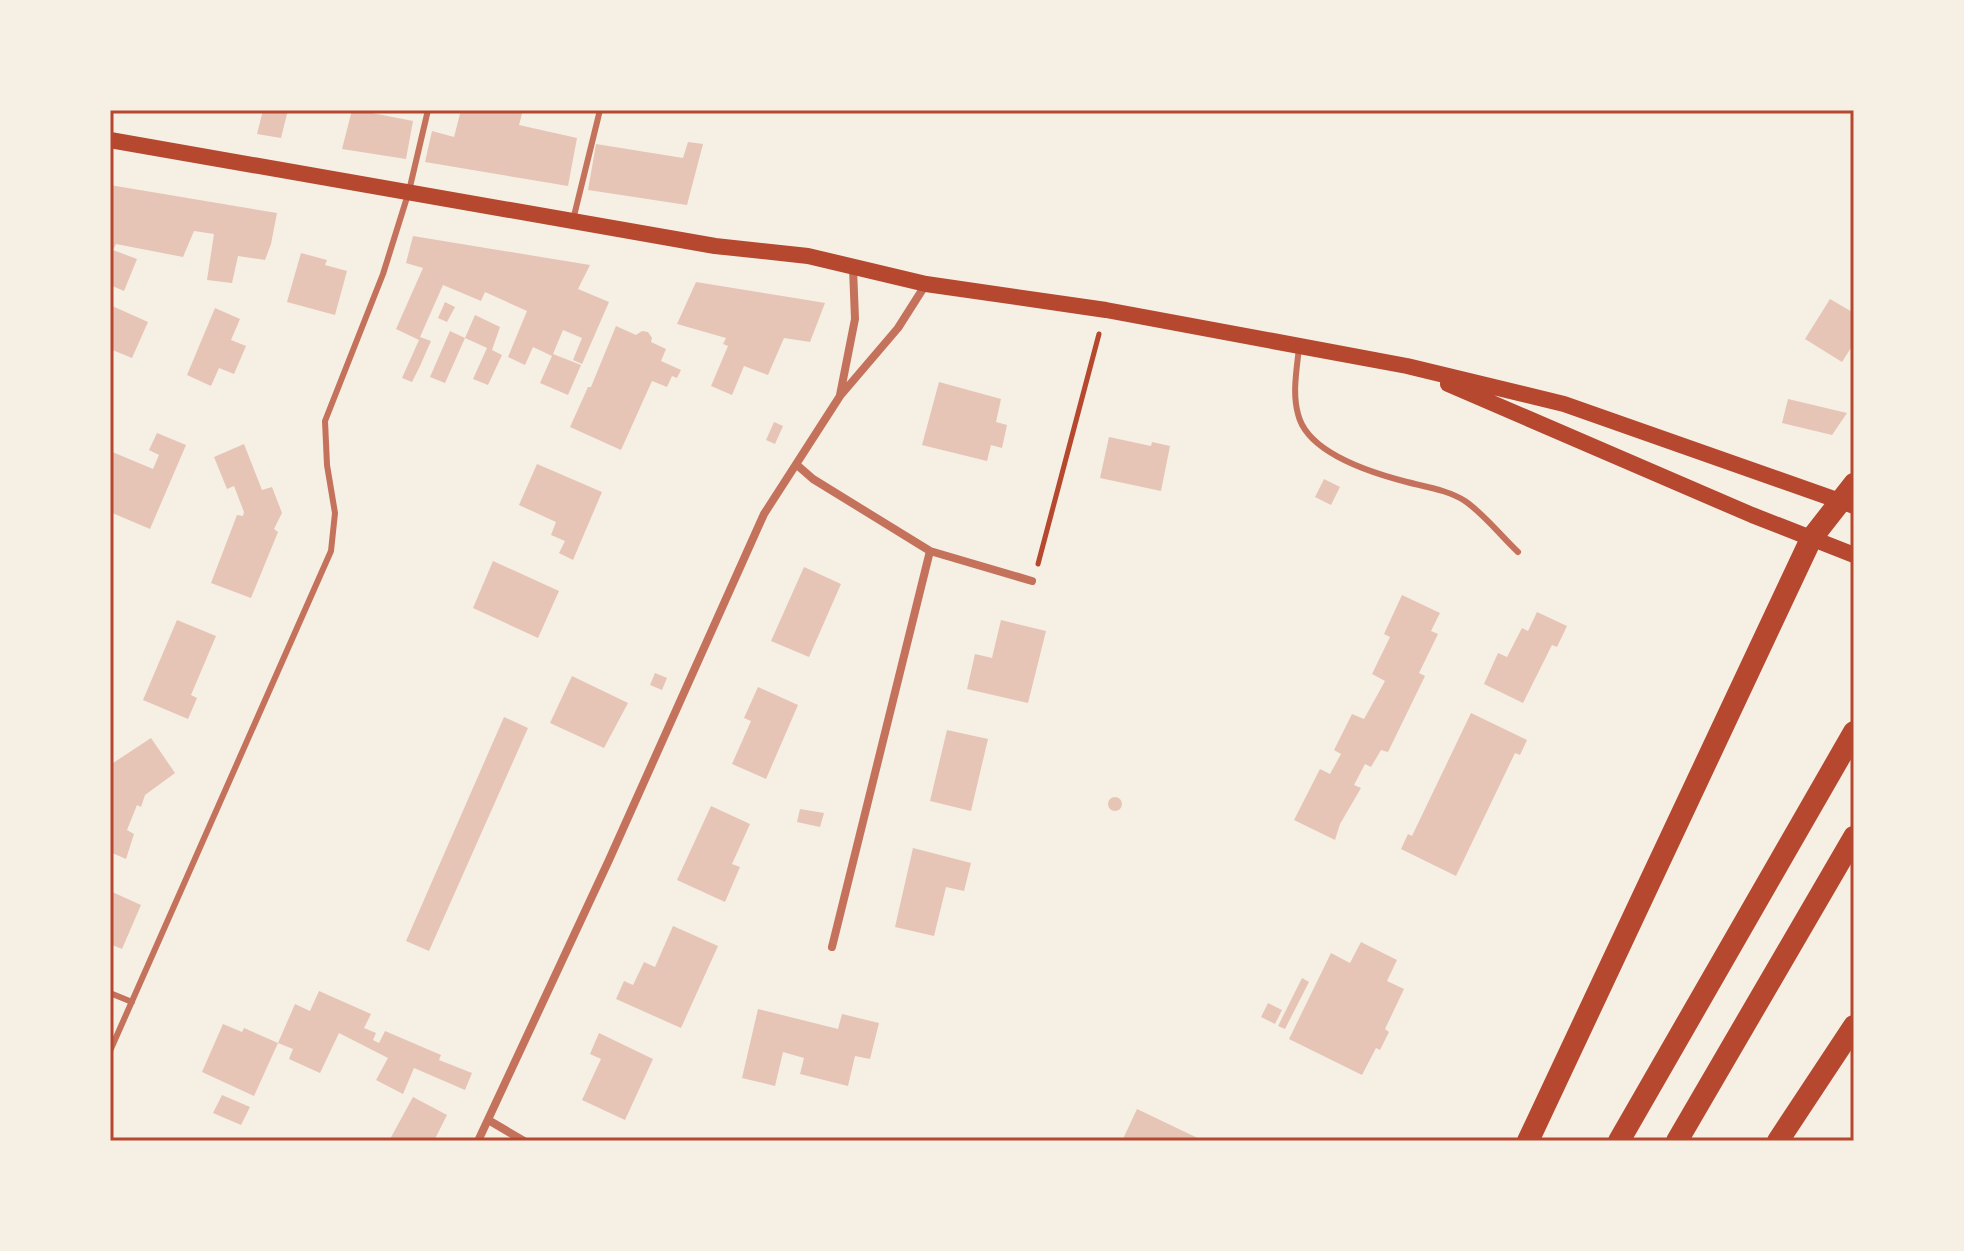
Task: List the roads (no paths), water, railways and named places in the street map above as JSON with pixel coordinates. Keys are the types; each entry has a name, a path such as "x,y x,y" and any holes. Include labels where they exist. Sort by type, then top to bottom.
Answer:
{"highway":[{"path":"1528,1141 1811,539 1850,497"},
{"path":"1619,1141 1854,732"},
{"path":"1677,1141 1854,837"},
{"path":"1778,1141 1854,1026"}],"main road":[{"path":"110,140 715,246 808,256 926,284 1106,310 1407,366 1564,404 1850,497"},
{"path":"1407,366 1854,555"}],"street":[{"path":"840,396 855,319 853,268"},
{"path":"478,1141 490,1121 764,514 840,396 898,328 926,284"},
{"path":"797,465 869,516 930,551 1032,581"},
{"path":"832,947 930,551"},
{"path":"490,1121 524,1141"}],"lane":[{"path":"110,1051 331,551 335,513 327,465 325,421 383,274 409,191 428,110"},
{"path":"573,220 600,110"},
{"path":"1299,345 1295,394 1298,416 1305,431 1321,447 1353,463 1441,491 1465,502 1518,552"},
{"path":"110,993 132,1002"}]}
